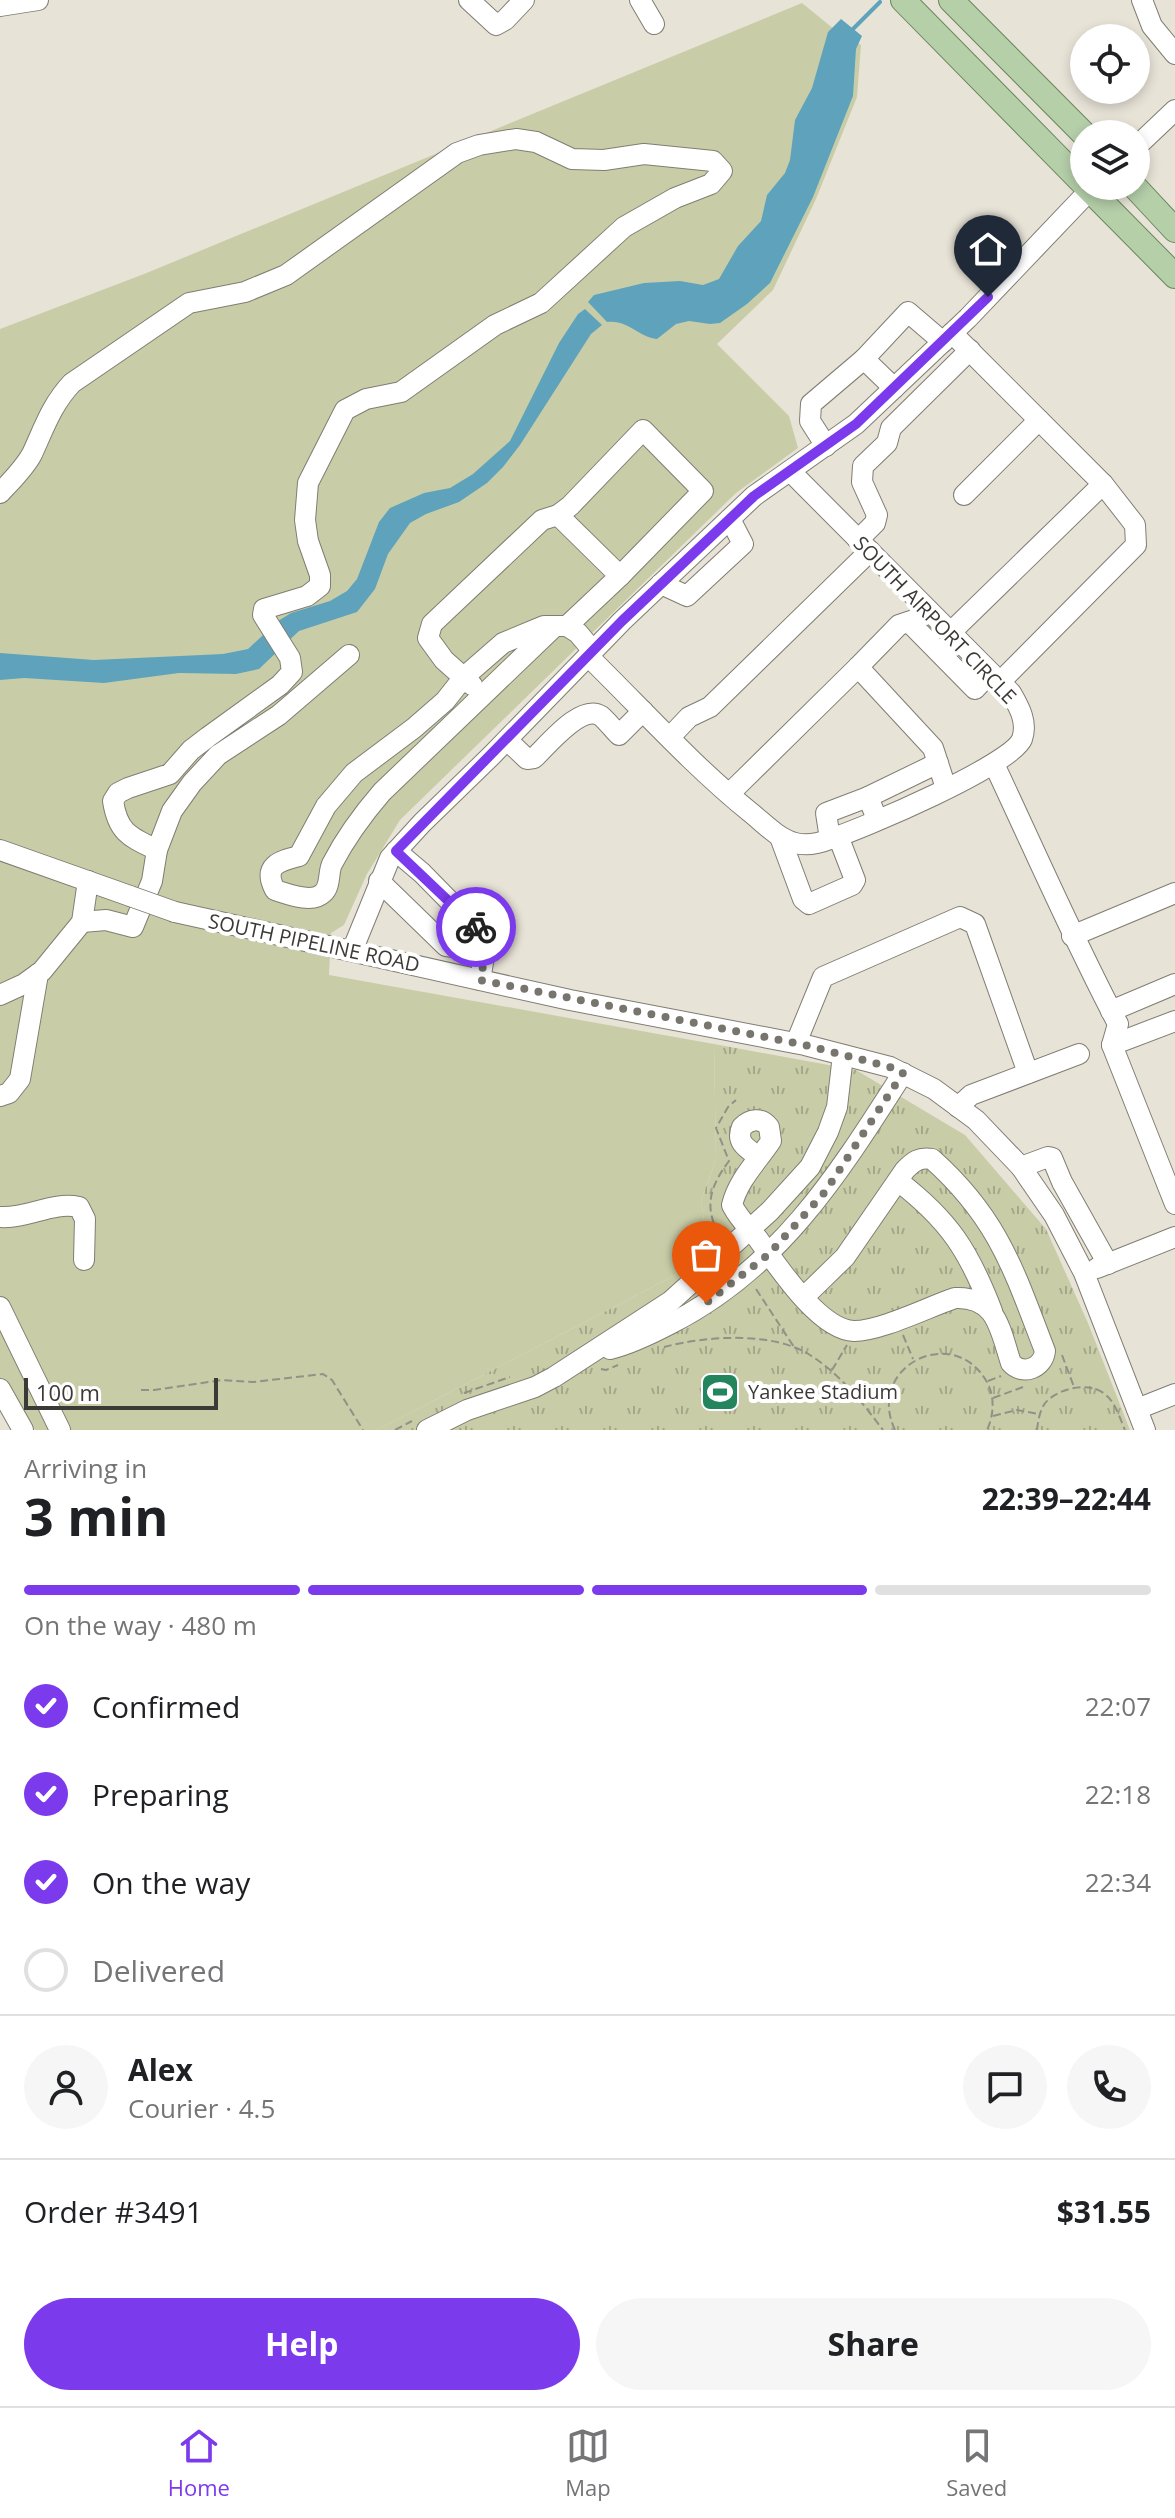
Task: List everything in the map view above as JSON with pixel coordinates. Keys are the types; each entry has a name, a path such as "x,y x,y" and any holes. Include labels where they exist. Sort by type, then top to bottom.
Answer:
{"main road":[{"path":"903,0 1070,167"},
{"path":"951,0 1070,120"},
{"path":"1102,200 1175,276"},
{"path":"1147,200 1175,230"}],"street":[{"path":"469,0 496,25 524,0"},
{"path":"640,0 654,24"},
{"path":"1142,0 1152,26 1175,54"},
{"path":"0,6 27,1"},
{"path":"1150,134 1175,110"},
{"path":"0,493 31,454 43,425 61,394 72,383 189,303 245,292 286,275 457,153 479,145 516,139 536,142 572,159 604,160 644,154 713,161 721,167 719,177 711,184 675,198 624,227 541,303 495,325 401,392 366,399 345,410 308,483 305,520 308,541 320,575 320,586 307,596 267,606 263,615 290,658 292,672 280,685 191,750 170,774 128,788 118,793 113,801 115,814 125,833 157,850"},
{"path":"352,951 379,881 396,851 590,654 754,496 856,424 894,388 947,337 1076,200"},
{"path":"826,446 810,421 811,404 864,359 908,312 970,350 1103,484 1135,525 1136,545 995,677 975,689 909,622"},
{"path":"670,737 689,717 710,707 864,546 877,515 862,482 863,466 887,443 891,428 970,350"},
{"path":"864,359 894,388"},
{"path":"964,495 1039,420"},
{"path":"483,696 464,677 444,660 428,638 432,624 542,520 558,515 570,506 643,430 703,491 620,576 561,626 483,696 382,792 359,818 330,868 327,888 322,895 314,898 294,896 275,890 271,881 274,866 280,860 299,856 326,806 360,768 445,701 464,677 503,643 544,626 561,626 578,633 590,654 643,711 729,794 780,837 803,899 809,904 852,885 855,880 834,838 826,813 868,797 938,763"},
{"name":"SOUTH AIRPORT CIRCLE","path":"780,837 797,844 834,838 946,788 1014,751 1022,739 1024,726 1019,706 995,677 790,471"},
{"path":"950,633 1103,484"},
{"path":"558,515 620,576"},
{"path":"729,794 899,625 928,610"},
{"path":"82,922 106,920 133,927 152,881 157,850 172,811 192,783 218,755 279,715 349,655"},
{"path":"858,667 933,748 946,788"},
{"path":"507,740 527,759 534,758 576,718 588,712 599,714 619,735 643,711"},
{"path":"994,764 1059,900 1072,936 1118,1024 1112,1045 1175,1204"},
{"path":"360,768 382,792"},
{"path":"868,797 877,819"},
{"name":"SOUTH PIPELINE ROAD","path":"0,850 175,912 480,980 796,1043 903,1073 934,1089 976,1120 1021,1167 1054,1215 1084,1273 1145,1430"},
{"path":"396,851 482,934 485,951 480,980"},
{"path":"299,856 313,867 330,868"},
{"path":"0,995 38,974 82,922 88,881"},
{"path":"379,881 446,946 485,951"},
{"path":"1072,936 1175,893"},
{"path":"796,1043 823,977 960,917 975,924 1028,1073"},
{"path":"0,1096 16,1087 20,1079 38,974"},
{"path":"1111,1011 1175,984"},
{"path":"1112,1045 1175,1021"},
{"path":"958,1107 971,1095 1079,1054"},
{"path":"426,1422 535,1387 671,1301 770,1211 810,1167 837,1107 843,1055"},
{"path":"585,1355 616,1347 681,1318 706,1303 769,1254 825,1192 903,1073"},
{"path":"759,1157 737,1187 732,1205 740,1221 750,1229 804,1297 833,1324 849,1329 879,1326 955,1298 982,1302 992,1312"},
{"path":"1021,1167 1052,1158 1108,1264"},
{"path":"804,1297 845,1257 898,1181 913,1162 932,1159 975,1203 1007,1254 1045,1351 1039,1366 1024,1371 1016,1369 1011,1363 977,1270 956,1236 927,1205 898,1181"},
{"path":"0,1217 29,1215 52,1207 79,1207 85,1219 84,1260"},
{"path":"1084,1273 1175,1237"},
{"path":"0,1307 60,1430"},
{"path":"0,1389 23,1430"},
{"path":"1137,1409 1175,1394"}],"path":[{"path":"896,1319 914,1361"},
{"path":"831,1371 844,1354 849,1329"},
{"path":"654,1350 705,1339 779,1342 808,1353 831,1371 862,1401 883,1430"},
{"path":"889,1430 894,1428 888,1405 893,1385 904,1368 914,1361 942,1353 971,1363 990,1387 992,1416 987,1430"},
{"path":"585,1355 606,1370 618,1365"},
{"path":"141,1390 222,1380 253,1382 323,1374 332,1380 363,1430"},
{"path":"465,1392 518,1375"},
{"path":"1037,1430 1047,1400 1074,1388 1087,1386 1110,1397 1125,1430"},
{"path":"992,1416 1017,1410 1040,1414"},
{"path":"395,1430 426,1422"}],"green space":[{"path":"802,3 834,29 861,45 857,97 816,199 773,290 717,344 789,416 798,448 736,493 400,820 367,874 344,925 331,933 329,975 714,1044 716,1159 701,1201 710,1257 377,1430 35,1430 0,1379 0,329 144,274"},
{"path":"714,1044 856,1070 965,1135 1046,1229 1088,1323 1130,1430 377,1430 710,1257 701,1201 716,1159"}],"water":[{"path":"841,19 862,36 856,49 853,96 813,197 770,283 720,323 689,321 676,324 657,339 621,323 607,322 588,302 594,295 644,283 680,281 703,285 719,279 738,246 761,221 767,195 785,173 790,160 795,120 812,88 828,32"},
{"path":"585,309 602,325 591,334 520,445 487,483 459,502 410,523 388,554 375,589 357,612 299,631 259,669 236,674 179,673 104,683 24,678 0,680 0,653 94,660 223,654 248,649 291,613 330,601 347,591 357,579 379,522 390,508 424,493 450,488 473,474 510,441 559,343 578,314"}],"waterway":[{"path":"851,31 880,2"}],"way so far":[{"path":"476,927 482,934 485,951 480,980 805,1045 903,1073 825,1192 769,1254 706,1303"}],"place":[{"name":"Yankee Stadium","path":"720,1392"}],"route":[{"path":"476,927 396,851 622,621 754,496 856,424 988,297"}]}
